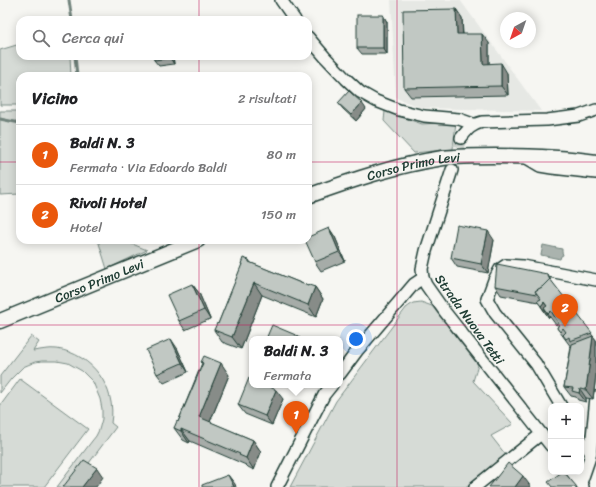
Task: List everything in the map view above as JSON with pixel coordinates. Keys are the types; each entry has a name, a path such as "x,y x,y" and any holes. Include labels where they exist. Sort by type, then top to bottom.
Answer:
{"main road":[{"name":"Corso Primo Levi","path":"312,195 402,166 445,158 467,156 522,156 596,162"},
{"name":"Corso Primo Levi","path":"0,320 188,244"}],"street":[{"path":"281,0 292,16"},
{"path":"312,42 360,92 376,101 399,110 424,116 459,119 473,124 482,122 547,120 579,116 596,110"},
{"path":"462,138 473,124"},
{"name":"Corso Primo Levi","path":"522,156 540,166 596,173"},
{"name":"Strada Nuova Tetti","path":"452,170 426,251 422,269 423,278 431,293 445,312 548,442"},
{"path":"560,403 536,364 495,313 488,299 494,280 500,269 506,265 523,266 596,280"},
{"path":"343,370 414,284 423,278"},
{"path":"276,487 324,395 330,388"},
{"path":"582,485 591,453 596,397"},
{"path":"475,487 541,434"},
{"path":"584,444 591,453"},
{"path":"574,475 582,485"}],"shaded area":[{"path":"391,0 460,0 541,111 422,108 396,98"},
{"path":"16,45 16,60 70,60 71,72 16,72 16,105 0,105 0,50"},
{"path":"0,111 16,111 16,194 0,195"},
{"path":"385,111 422,124 456,122 453,149 414,153 384,121"},
{"path":"99,244 132,244 147,250 107,269"},
{"path":"543,245 562,249 563,255 560,259 541,255"},
{"path":"421,302 432,306 478,365 473,381 513,424 491,436 509,459 473,487 290,487 336,401 406,308 413,303"},
{"path":"31,336 39,342 33,351 57,349 70,352 91,365 106,386 110,397 112,410 111,423 116,427 71,487 57,487 99,430 102,419 100,399 93,382 82,371 68,363 57,361 35,362 23,367 0,393 0,376"},
{"path":"20,379 88,429 44,487 0,487 0,406"}],"building":[{"path":"456,9 457,34 482,34 483,64 501,63 501,86 404,88 403,10"},
{"path":"357,15 383,15 383,48 357,48"},
{"path":"349,91 362,103 351,115 338,103"},
{"path":"457,225 488,231 481,264 451,258"},
{"path":"329,228 339,252 315,262 307,244 312,244 312,235"},
{"path":"243,258 249,260 249,262 308,286 315,287 308,305 254,283 232,337 214,330 217,323 218,324"},
{"path":"497,264 547,274 550,280 535,291 537,294 495,286"},
{"path":"550,279 592,333 570,341 569,337 566,339 563,335 566,332 563,328 560,332 557,328 559,324 551,311 548,314 544,308 547,306 544,302 541,306 537,301 541,299 535,291 542,287"},
{"path":"192,284 204,310 179,321 167,295"},
{"path":"272,325 298,336 267,336"},
{"path":"593,336 586,390 580,389 579,393 572,391 573,388 564,387 572,344"},
{"path":"171,339 182,363 157,374 146,350"},
{"path":"204,356 221,363 199,417 253,440 246,458 239,455 240,454 181,429 181,431 174,428 177,421 178,422 203,363 201,362"},
{"path":"249,378 249,388 272,388 276,390 265,416 238,405"},
{"path":"84,460 97,468 82,487 63,487"},
{"path":"508,463 523,476 515,487 489,487"},
{"path":"228,475 234,487 202,487 202,485"},
{"path":"558,475 567,475 577,487 552,487 548,482"}],"waterway":[{"path":"69,0 71,16"},
{"path":"75,60 77,72"},
{"path":"0,119 16,122"}],"tunnel":[{"path":"454,163 461,138"}],"place":[{"name":"Rivoli Hotel","path":"565,327"},
{"name":"Baldi N. 3","path":"296,434"}]}
